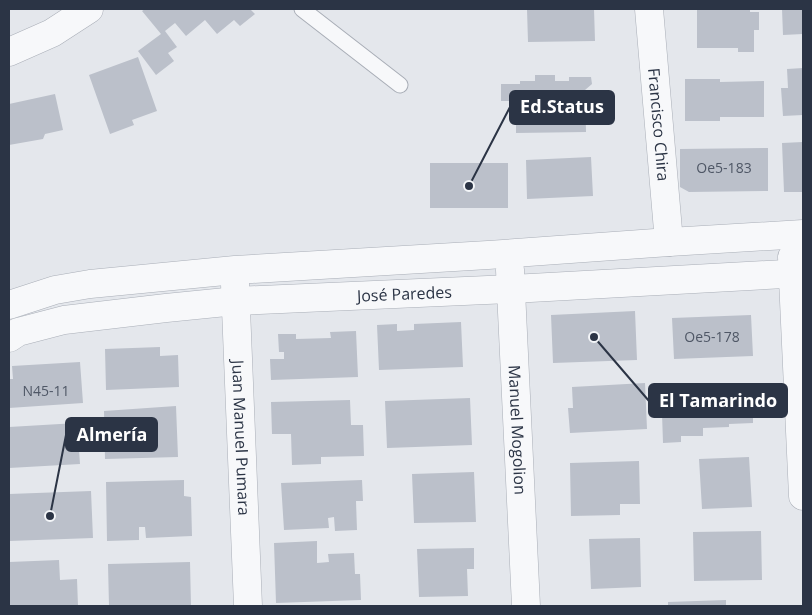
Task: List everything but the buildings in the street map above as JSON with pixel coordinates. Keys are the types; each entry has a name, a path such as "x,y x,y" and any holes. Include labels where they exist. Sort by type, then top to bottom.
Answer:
{"street":[{"path":"9,52 52,33 89,9"},
{"name":"Francisco Chira","path":"650,9 669,242"},
{"path":"797,235 803,496"},
{"name":"José Paredes","path":"9,306 55,290 90,284 235,270 797,235"},
{"name":"Manuel Mogolion","path":"509,254 526,606"},
{"name":"Juan Manuel Pumara","path":"235,270 248,606"},
{"name":"José Paredes","path":"9,338 18,332 64,320 236,301 798,274"}],"lane":[{"path":"302,9 400,85"}],"place":[{"name":"Ed.Status","path":"469,186"},
{"name":"El Tamarindo","path":"594,337"},
{"name":"Almería","path":"50,516"}]}
